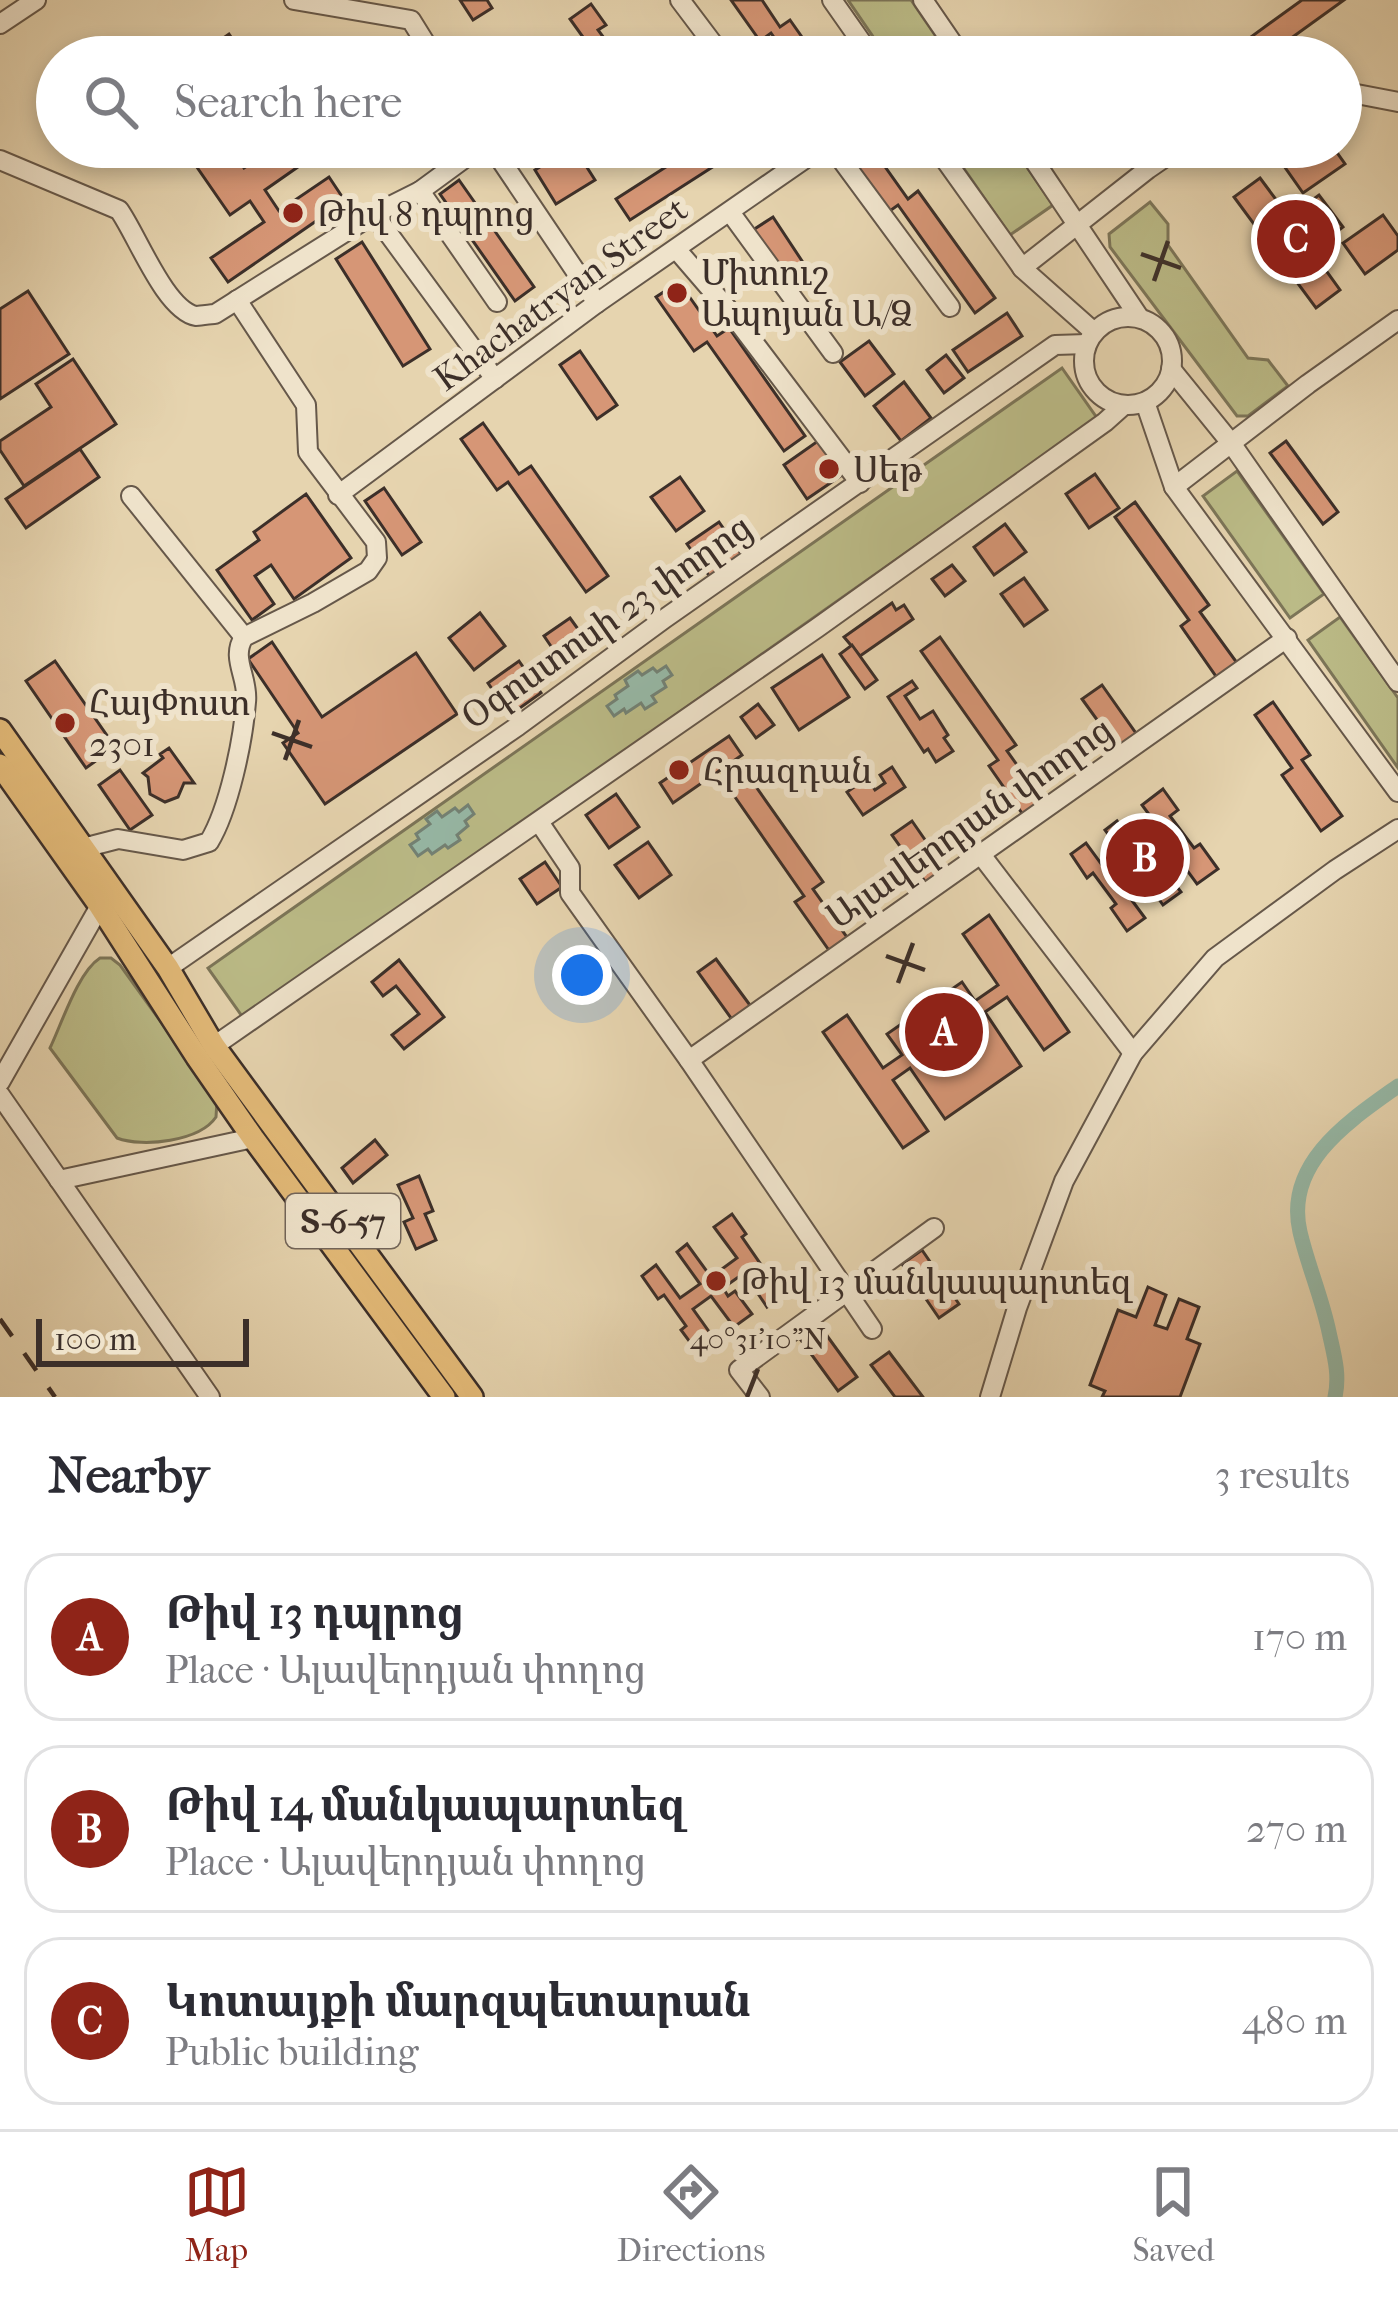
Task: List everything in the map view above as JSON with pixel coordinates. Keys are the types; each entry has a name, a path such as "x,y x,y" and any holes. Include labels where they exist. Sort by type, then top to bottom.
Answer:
{"main road":[{"name":"Տ-6-57","path":"0,730 168,968 205,1051 253,1138 444,1397"},
{"name":"Տ-6-57","path":"0,765 148,981 472,1397"},
{"path":"148,981 168,968"}],"street":[{"path":"0,24 36,0"},
{"path":"294,0 411,20 421,36"},
{"path":"680,0 707,36"},
{"path":"832,0 857,36"},
{"path":"922,0 947,36"},
{"path":"1362,95 1398,102"},
{"path":"0,160 118,210 167,294 197,316 215,314 451,168"},
{"path":"506,168 597,303"},
{"name":"Khachatryan Street","path":"338,495 597,303 730,212 780,168"},
{"path":"847,168 950,308"},
{"path":"951,168 1022,268 1090,338"},
{"path":"1039,168 1138,317 1166,337 1172,352 1171,370 1162,389 1144,402 1124,405 1097,393 1087,378 1084,361 1090,338 1114,319 1138,317"},
{"path":"1022,268 1152,168"},
{"path":"420,191 497,302"},
{"path":"730,212 833,353"},
{"path":"374,214 495,379"},
{"path":"676,250 733,315 860,482"},
{"path":"83,848 118,839 183,850 208,842 218,827 246,706 248,686 238,645 375,564 376,542 308,452 306,404 237,300"},
{"path":"1174,487 1398,320"},
{"name":"Օգոստոսի 23 փողոց","path":"168,968 1055,345 1090,338"},
{"path":"1171,370 1231,443 1398,682"},
{"path":"1144,402 1174,487 1398,792"},
{"path":"205,1051 817,628 1124,405"},
{"path":"131,496 244,638"},
{"name":"Ալավերդյան փողոց","path":"689,1060 1287,638"},
{"path":"538,821 570,868 570,893 872,1329"},
{"path":"990,1397 1064,1180 1133,1053 1215,958 1398,829"},
{"path":"982,856 1133,1053"},
{"path":"0,1082 100,906"},
{"path":"0,1096 210,1397"},
{"path":"59,1180 253,1138"},
{"path":"760,1397 740,1370 934,1228"}],"green space":[{"path":"848,0 911,0 936,36 873,36"},
{"path":"964,168 1027,168 1053,205 1010,235"},
{"path":"1150,202 1168,224 1168,245 1248,358 1268,360 1288,386 1248,416 1237,416 1110,247 1109,234"},
{"path":"1062,368 1097,418 244,1019 208,968"},
{"path":"1237,471 1324,594 1290,618 1203,496"},
{"path":"1340,617 1398,698 1398,768 1308,640"},
{"path":"100,958 111,958 120,965 217,1100 216,1117 197,1132 156,1142 117,1138 50,1048 78,986"}],"shaded area":[{"path":"666,666 672,675 663,681 666,687 652,696 656,702 645,709 641,703 614,716 607,706 628,686 625,680 638,671 642,675"},
{"path":"468,805 474,814 457,835 460,840 418,856 410,845 430,824 426,819 437,811 442,817"}],"building":[{"path":"460,0 487,0 492,8 473,20"},
{"path":"731,0 762,0 780,27 790,20 801,36 771,33 756,36"},
{"path":"1302,0 1344,0 1294,36 1252,36"},
{"path":"591,4 606,25 598,30 602,36 582,36 570,19"},
{"name":"Թիվ 8 դպրոց","path":"198,168 296,168 265,190 279,211 329,177 345,201 228,282 211,258 264,222 250,201 230,215"},
{"path":"587,168 595,180 556,204 535,170"},
{"path":"664,168 711,168 630,220 616,199"},
{"path":"855,168 886,168 908,199 918,191 995,298 975,313 898,205 887,213"},
{"path":"1286,168 1339,168 1303,193"},
{"path":"1260,178 1289,217 1319,195 1343,227 1312,251 1340,290 1316,308 1234,197"},
{"path":"459,180 534,287 515,301 440,194"},
{"path":"1383,215 1398,236 1398,250 1365,274 1343,243"},
{"path":"773,217 808,270 788,283 753,230"},
{"path":"362,242 430,349 403,366 336,259"},
{"path":"679,282 717,336 729,328 805,436 784,451 707,342 694,351 656,297"},
{"path":"28,291 69,354 0,399 0,309"},
{"path":"1007,313 1022,336 968,372 953,350"},
{"path":"869,341 894,374 865,396 840,362"},
{"path":"580,351 617,405 597,419 560,365"},
{"path":"946,355 964,378 944,393 927,370"},
{"path":"73,359 116,424 24,486 0,450 0,441 51,407 36,384"},
{"path":"904,382 931,418 901,441 874,406"},
{"path":"483,423 519,474 531,466 608,576 586,592 508,482 497,490 461,439"},
{"path":"818,441 842,475 807,499 784,465"},
{"path":"1286,441 1338,512 1323,524 1270,453"},
{"path":"80,449 99,477 26,528 6,499"},
{"path":"1095,474 1119,508 1089,528 1066,494"},
{"path":"680,477 704,511 676,531 651,497"},
{"path":"384,488 421,542 402,555 365,501"},
{"path":"306,494 351,558 294,599 271,565 255,576 274,604 252,620 217,570 259,540 254,532"},
{"path":"1135,502 1209,605 1200,612 1240,667 1220,682 1181,626 1189,620 1115,517"},
{"path":"719,522 742,555 710,577 687,544"},
{"path":"1005,524 1026,552 994,575 974,547"},
{"path":"952,565 965,581 945,596 932,579"},
{"path":"1024,578 1047,610 1024,626 1001,594"},
{"path":"892,603 896,610 904,605 913,619 860,656 844,637"},
{"path":"480,613 505,646 474,670 449,638"},
{"path":"570,618 586,640 559,658 544,636"},
{"path":"940,637 1016,745 1007,751 1046,805 1026,819 989,766 998,760 921,651"},
{"path":"272,642 322,717 416,653 457,714 325,804 283,743 298,733 248,659"},
{"path":"852,645 877,680 865,689 840,654"},
{"path":"822,655 849,697 799,730 772,688"},
{"path":"55,661 115,747 86,768 26,681"},
{"path":"519,661 541,693 510,715 488,683"},
{"path":"912,681 917,688 905,696 920,719 933,711 953,751 936,762 928,749 924,752 888,697"},
{"path":"1102,685 1140,739 1121,753 1082,699"},
{"path":"1273,702 1310,755 1302,760 1342,816 1321,831 1282,775 1292,768 1255,715"},
{"path":"758,704 774,725 756,738 741,717"},
{"path":"729,736 742,755 673,803 660,783"},
{"path":"169,748 194,783 184,783 178,797 165,802 150,794 143,773"},
{"path":"892,767 905,787 863,815 847,792 867,778 875,790 885,783 880,775"},
{"path":"120,770 152,815 130,830 99,785"},
{"path":"747,774 823,882 813,889 851,943 833,956 795,902 804,896 728,787"},
{"path":"1163,789 1178,810 1170,816 1194,848 1200,844 1218,869 1197,884 1173,851 1152,867 1158,875 1164,870 1181,892 1163,905 1141,874 1122,887 1145,918 1127,931 1111,908 1116,904 1093,873 1087,878 1071,854 1086,843 1110,876 1129,862 1105,830 1117,821 1140,854 1165,836 1142,805"},
{"path":"616,794 639,827 609,848 586,815"},
{"path":"912,821 948,873 929,887 892,835"},
{"path":"648,842 671,875 639,898 615,865"},
{"path":"545,862 562,887 537,904 520,879"},
{"path":"989,915 1069,1032 1044,1050 1007,997 985,1012 1021,1066 945,1119 910,1068 893,1080 928,1131 903,1148 823,1032 847,1015 883,1068 902,1055 887,1034 962,982 975,1001 998,985 963,934"},
{"path":"716,959 755,1012 736,1025 698,972"},
{"path":"399,960 444,1017 404,1049 392,1035 419,1014 396,986 383,996 372,982"},
{"path":"375,1140 387,1155 353,1183 342,1168"},
{"path":"419,1176 433,1211 425,1214 436,1240 416,1249 404,1222 413,1218 398,1185"},
{"name":"Թիվ 13 մանկապարտեզ","path":"732,1214 764,1269 771,1265 789,1291 767,1307 744,1273 723,1288 728,1296 735,1291 752,1314 734,1327 711,1296 693,1309 715,1340 698,1353 664,1295 658,1299 642,1276 656,1265 680,1298 700,1284 677,1252 687,1244 711,1277 737,1258 714,1227"},
{"path":"922,1250 959,1304 939,1318 902,1264"},
{"path":"1148,1287 1166,1295 1155,1325 1167,1329 1179,1299 1199,1307 1187,1339 1200,1344 1180,1397 1102,1397 1105,1391 1090,1385 1118,1310 1136,1317"},
{"path":"817,1322 857,1377 838,1391 798,1336"},
{"path":"889,1352 923,1397 895,1397 871,1365"}],"waterway":[{"path":"1335,1397 1333,1349 1300,1232 1302,1185 1311,1165 1341,1129 1398,1086"}],"railway":[{"path":"0,1319 55,1397"}],"place":[{"name":"Թիվ 8 դպրոց","path":"293,213"},
{"name":"Կոտայքի մարզպետարան","path":"1296,239"},
{"name":"Միտուշ Ապոյան Ա/Ձ","path":"677,293"},
{"name":"Սեթ","path":"829,469"},
{"name":"ՀայՓոստ 2301","path":"65,723"},
{"name":"Հրազդան","path":"679,770"},
{"name":"Թիվ 14 մանկապարտեզ","path":"1145,858"},
{"name":"Թիվ 13 դպրոց","path":"944,1032"},
{"name":"Թիվ 13 մանկապարտեզ","path":"716,1281"}]}
